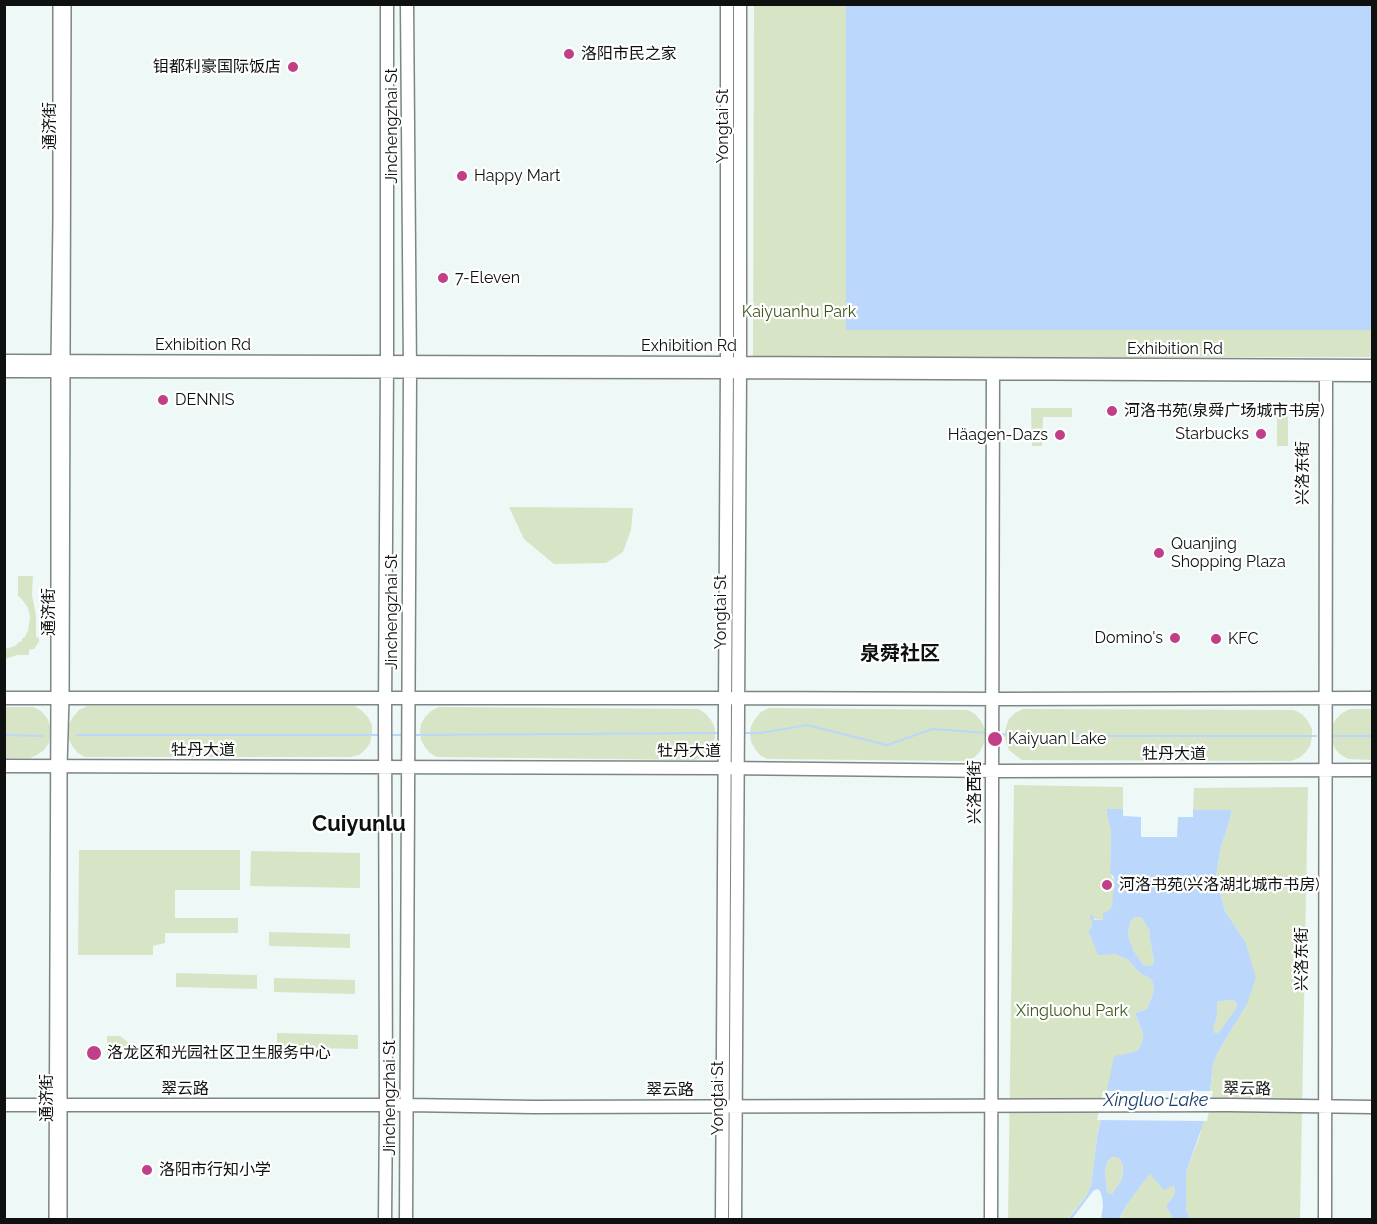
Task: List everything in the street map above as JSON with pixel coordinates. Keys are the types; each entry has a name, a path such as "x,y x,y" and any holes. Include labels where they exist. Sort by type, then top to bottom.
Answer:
{"main road":[{"name":"Jinchengzhai St","path":"385,1220 387,4"},
{"name":"Jinchengzhai St","path":"406,1220 410,367 408,4"},
{"name":"Yongtai St","path":"727,4 734,367"},
{"name":"Yongtai St","path":"730,768 737,751 731,698 740,4"},
{"name":"Exhibition Rd","path":"4,361 60,366 734,367 1322,372 1372,375"},
{"name":"Exhibition Rd","path":"4,371 60,366"},
{"name":"Exhibition Rd","path":"1322,372 1372,366"},
{"name":"兴洛西街","path":"996,369 995,1110 997,1220"},
{"name":"兴洛东街","path":"1322,372 1324,1220"},
{"path":"4,698 1372,698"},
{"name":"Yongtai St","path":"731,713 724,752 730,768 729,1110 735,1220"},
{"name":"牡丹大道","path":"4,766 407,761 995,771 1372,770"},
{"name":"翠云路","path":"4,1105 58,1108 1229,1109 1322,1110 1372,1114"},
{"name":"翠云路","path":"1322,1110 1372,1107"},
{"name":"翠云路","path":"4,1112 58,1108"},
{"name":"Yongtai St","path":"722,1220 729,1110"},
{"name":"兴洛西街","path":"991,1220 995,1110"},
{"name":"兴洛东街","path":"1318,1220 1322,1110"}],"street":[{"name":"通济街","path":"54,1220 58,1108 60,698 58,4"},
{"name":"通济街","path":"60,366 66,4"},
{"name":"通济街","path":"58,1108 62,1220"}],"green space":[{"name":"Kaiyuanhu Park","path":"754,4 846,5 846,330 1372,330 1372,357 753,358"},
{"path":"1031,408 1072,408 1072,417 1043,417 1042,446 1032,446"},
{"path":"1247,409 1288,409 1288,446 1277,446 1277,418 1247,418"},
{"path":"509,507 633,508 631,530 623,552 606,563 554,564 524,539"},
{"path":"18,576 33,576 32,595 36,616 36,637 39,638 39,642 34,649 29,650 29,655 17,655 5,659 5,649 22,641 28,631 30,617 28,608 18,596"},
{"path":"87,706 355,706 368,717 372,725 372,734 365,750 351,757 85,757 73,747 68,732 73,717"},
{"path":"5,707 33,707 41,711 47,718 51,734 44,750 30,758 5,758"},
{"path":"439,707 698,709 711,720 715,728 715,737 708,752 695,760 437,757 425,747 420,732 425,717"},
{"path":"769,708 968,710 981,721 985,729 985,738 978,754 964,761 767,759 755,749 750,734 755,719"},
{"path":"1023,709 1294,710 1308,721 1312,729 1312,737 1305,753 1291,761 1022,760 1009,750 1004,735 1009,719"},
{"path":"1350,709 1372,709 1372,760 1348,759 1336,750 1332,742 1332,726 1342,713"},
{"name":"Xingluohu Park","path":"1014,785 1123,787 1123,809 1106,809 1111,833 1110,873 1115,882 1112,906 1103,920 1092,919 1089,933 1098,954 1115,954 1128,960 1141,974 1151,979 1154,987 1147,1009 1135,1013 1143,1034 1142,1042 1138,1050 1130,1053 1106,1091 1091,1185 1085,1198 1067,1219 1008,1220"},
{"path":"1308,787 1300,1219 1190,1219 1186,1209 1186,1173 1199,1138 1210,1091 1213,1064 1246,1006 1245,941 1225,911 1216,877 1221,845 1232,810 1193,810 1194,788"},
{"path":"79,850 240,850 240,890 175,890 175,918 238,918 238,933 165,933 165,943 153,946 153,955 78,955"},
{"path":"251,851 360,853 360,888 250,886"},
{"path":"1135,917 1143,919 1149,927 1154,960 1150,966 1144,966 1129,939 1131,921"},
{"path":"269,932 350,934 350,948 269,946"},
{"path":"176,973 257,975 257,989 176,987"},
{"path":"274,978 355,980 355,994 274,992"},
{"path":"1235,1001 1237,1006 1235,1011 1219,1032 1215,1033 1213,1030 1217,1015 1217,1002"},
{"path":"277,1033 358,1035 358,1049 277,1047"},
{"path":"107,1036 120,1036 143,1054 143,1060 107,1060"},
{"path":"1112,1157 1119,1158 1123,1165 1122,1179 1112,1194 1107,1192 1105,1171 1107,1162"},
{"path":"1150,1174 1174,1185 1175,1194 1166,1206 1173,1219 1119,1220 1128,1203"}],"water":[{"path":"846,5 1372,5 1372,330 846,330"},
{"name":"Xingluo Lake","path":"1106,809 1123,809 1123,816 1141,817 1141,837 1177,837 1178,817 1193,817 1193,810 1232,810 1221,845 1216,877 1225,911 1245,941 1256,978 1246,1006 1213,1064 1204,1121 1186,1173 1186,1209 1190,1219 1173,1219 1166,1206 1175,1194 1174,1185 1164,1190 1150,1174 1119,1219 1101,1219 1102,1197 1097,1189 1072,1219 1067,1220 1085,1198 1091,1185 1097,1138 1114,1056 1138,1050 1143,1034 1135,1013 1147,1009 1154,987 1151,979 1141,974 1128,960 1115,954 1098,955 1089,933 1092,920 1090,915 1093,915 1094,920 1103,920 1103,914 1112,906 1115,885 1114,877 1110,873 1111,833","holes":["1135,917 1143,919 1149,928 1154,960 1150,966 1144,966 1129,939 1128,932 1131,921","1230,1000 1235,1001 1237,1006 1219,1032 1215,1033 1213,1030 1217,1015 1217,1002","1112,1157 1119,1158 1123,1165 1122,1179 1112,1194 1107,1192 1105,1171 1107,1162"]}],"pier":[{"path":"1103,1091 1213,1091 1207,1121 1097,1120"}],"waterway":[{"path":"743,733 761,733 807,725 887,745 932,729 989,733"},
{"path":"413,735 719,733"},
{"path":"998,734 1316,736"},
{"path":"4,735 42,736"},
{"path":"77,735 380,735"},
{"path":"389,735 404,735"},
{"path":"1329,736 1372,736"}],"place":[{"name":"洛阳市民之家","path":"569,54"},
{"name":"钼都利豪国际饭店","path":"293,67"},
{"name":"Happy Mart","path":"462,176"},
{"name":"7-Eleven","path":"443,278"},
{"name":"DENNIS","path":"163,400"},
{"name":"河洛书苑(泉舜广场城市书房)","path":"1112,411"},
{"name":"Starbucks","path":"1261,434"},
{"name":"Häagen-Dazs","path":"1060,435"},
{"name":"Quanjing Shopping Plaza","path":"1159,553"},
{"name":"Domino's","path":"1175,638"},
{"name":"KFC","path":"1216,639"},
{"name":"Kaiyuan Lake","path":"995,739"},
{"name":"河洛书苑(兴洛湖北城市书房)","path":"1107,885"},
{"name":"洛龙区和光园社区卫生服务中心","path":"94,1053"},
{"name":"洛阳市行知小学","path":"147,1170"}],"district":[{"name":"泉舜社区","path":"900,654"},
{"name":"Cuiyunlu","path":"359,824"}]}
